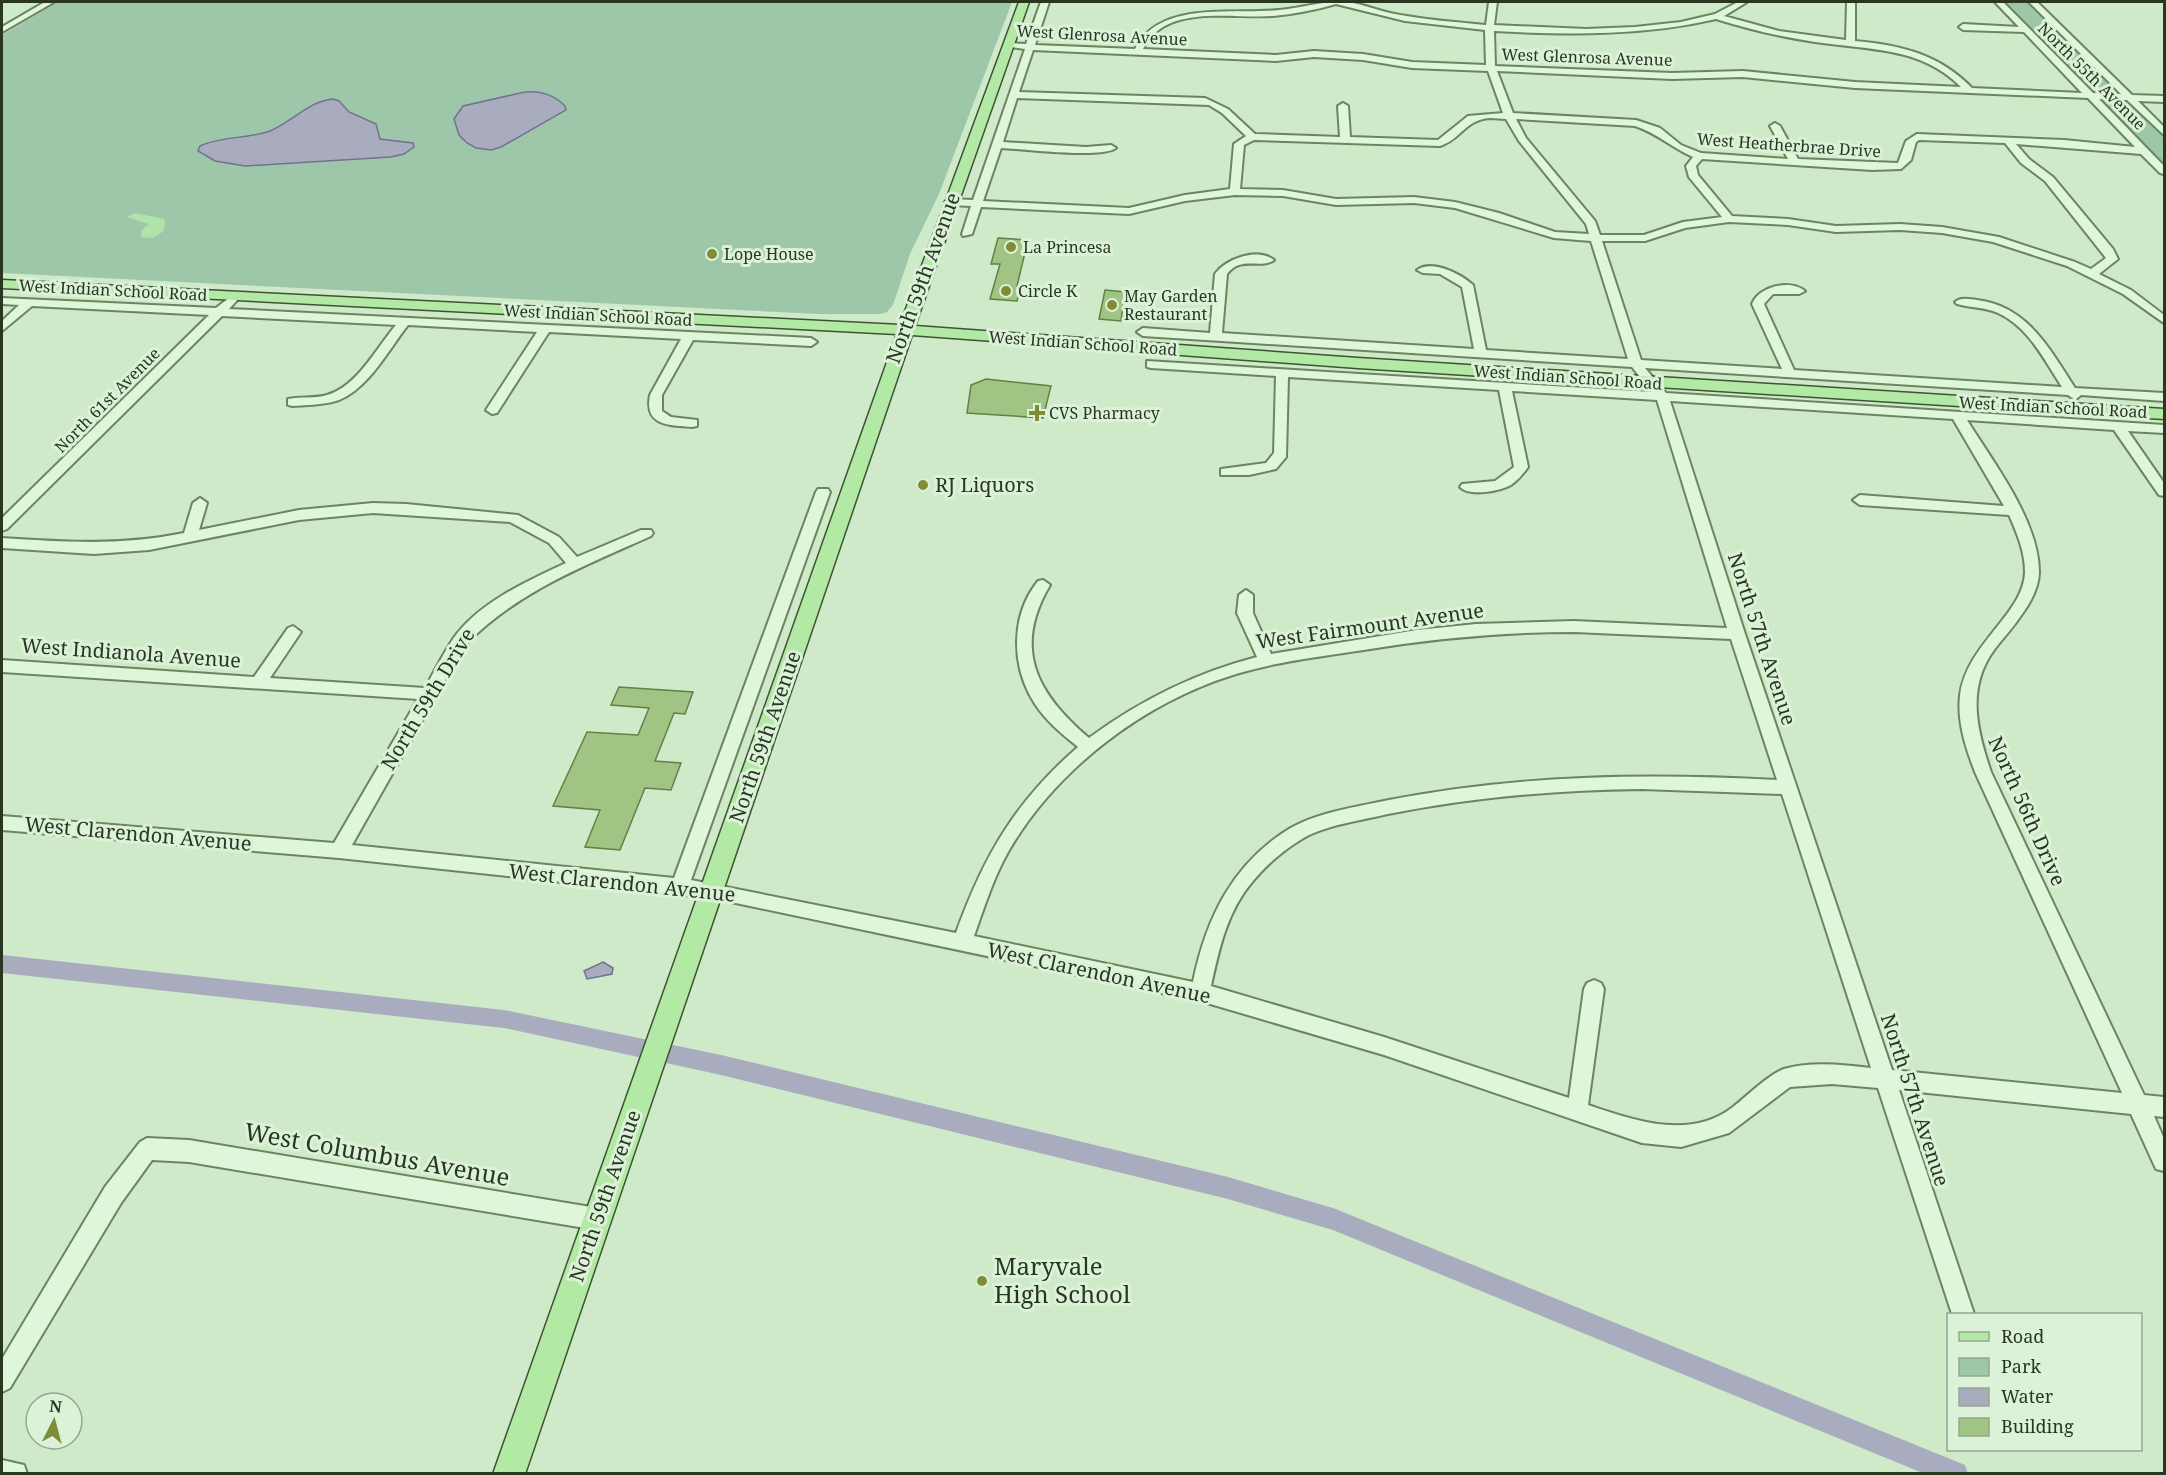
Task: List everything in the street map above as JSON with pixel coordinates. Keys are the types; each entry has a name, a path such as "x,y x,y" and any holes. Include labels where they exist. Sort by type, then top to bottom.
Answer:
{"main road":[{"name":"North 59th Avenue","path":"509,1473 904,330 1024,2"},
{"name":"West Indian School Road","path":"2,284 904,330 1650,382 2164,414"}],"street":[{"path":"2,30 50,2"},
{"name":"North 59th Avenue","path":"967,234 1045,2"},
{"path":"1214,2 1223,14"},
{"path":"1138,51 1145,34 1153,27 1187,16 1295,11 1333,2"},
{"path":"1339,2 1414,20 1489,27 1623,31 1659,29 1719,17 1743,2"},
{"name":"North 57th Avenue","path":"1493,2 1489,27 1491,68 1509,116 1522,139 1587,218 1596,238 1636,364 1662,396 1737,634 1963,1313"},
{"path":"1851,2 1849,25 1851,42"},
{"name":"North 55th Avenue","path":"1999,2 2164,171"},
{"name":"North 55th Avenue","path":"2033,2 2164,132"},
{"path":"1719,17 1744,26 1788,35 1883,46 1928,59 1954,73 1968,89"},
{"path":"1963,27 2026,30"},
{"name":"West Glenrosa Avenue","path":"1008,46 1276,58 1324,55 1363,57 1412,65 1672,76 1743,74 1855,85 2164,99"},
{"path":"1014,94 1078,95 1213,103 1225,108 1230,117 1252,137 1239,144 1235,192"},
{"path":"1343,106 1345,140"},
{"name":"West Heatherbrae Drive","path":"1252,137 1440,143 1451,138 1465,120 1472,116 1509,116 1636,123 1657,130 1678,147 1699,156 1795,163 1901,166 1906,160 1911,141 1917,137 2007,140 2145,151"},
{"path":"1775,126 1795,163"},
{"path":"2007,140 2025,161 2049,179 2107,249 2112,259 2093,273"},
{"path":"997,145 1086,150 1111,148"},
{"path":"1699,156 1690,166 1693,175 1729,219"},
{"path":"950,202 1129,211 1185,198 1235,192 1283,193 1336,202 1393,200 1434,202 1495,215 1554,235 1596,238 1645,238 1683,225 1729,219 1788,222 1836,229 1907,227 1961,232 2026,248 2093,273 2136,298 2164,320"},
{"path":"1216,337 1221,274 1224,269 1228,264 1246,259 1268,260"},
{"path":"1424,270 1448,273 1467,285 1481,355"},
{"path":"1790,374 1758,304 1763,294 1769,291 1799,291"},
{"name":"North 61st Avenue","path":"2,526 235,296"},
{"name":"West Indian School Road","path":"2,301 811,342"},
{"path":"2,327 30,302"},
{"path":"1961,302 1982,302 2019,319 2084,409"},
{"path":"293,402 322,400 339,395 351,387 404,322"},
{"path":"492,410 544,329"},
{"name":"West Indian School Road","path":"1143,332 2164,398"},
{"path":"689,336 656,395 653,405 655,412 666,421 692,423"},
{"name":"West Indian School Road","path":"1151,364 2164,429"},
{"path":"1226,472 1249,471 1271,466 1281,454 1282,372"},
{"path":"1467,487 1492,487 1510,482 1521,467 1504,386"},
{"name":"North 56th Drive","path":"1958,417 2014,511 2023,533 2032,572 2020,604 1978,660 1970,678 1966,700 1973,746 2164,1161"},
{"path":"2118,426 2164,492"},
{"name":"North 59th Avenue","path":"679,888 823,492"},
{"path":"1860,500 2014,511"},
{"path":"190,538 200,503"},
{"path":"2,543 94,549 149,545 298,515 373,508 443,510 513,518 554,540 576,565"},
{"name":"North 59th Drive","path":"339,851 460,640 478,620 506,599 646,533"},
{"path":"1043,585 1029,605 1025,628 1025,668 1043,703 1063,725 1088,746"},
{"path":"1246,595 1245,613 1266,660"},
{"name":"West Fairmount Avenue","path":"962,944 991,866 1010,833 1056,776 1088,746 1140,710 1217,676 1266,660 1475,629 1609,627 1737,634"},
{"name":"West Indianola Avenue","path":"259,682 293,632"},
{"name":"West Indianola Avenue","path":"2,666 428,694"},
{"path":"1200,992 1211,937 1225,906 1258,864 1306,828 1372,810 1455,793 1565,782 1680,781 1790,788"},
{"name":"West Clarendon Avenue","path":"2,823 339,851 712,890 1200,992 1384,1046 1642,1133 1681,1137 1729,1123 1786,1078 1832,1074 2164,1107"},
{"path":"1577,1111 1594,989"},
{"name":"West Columbus Avenue","path":"2,1380 113,1195 147,1149 189,1151 597,1219"},
{"path":"2,1472 15,1473"}],"green space":[{"path":"58,2 1012,2 939,194 910,254 893,305 887,312 880,314 818,314 2,273 2,35"},
{"path":"2004,2 2028,2 2164,137 2164,166"}],"sand":[{"path":"135,213 165,219 164,231 152,238 141,237 142,230 149,224 127,217"}],"water":[{"path":"525,92 551,96 565,106 566,110 501,147 491,150 476,148 459,135 454,119 463,106"},
{"path":"333,99 339,101 349,112 376,124 380,139 413,143 414,147 404,154 391,157 245,166 215,161 198,151 200,146 208,143 270,131 308,108"},
{"path":"603,962 613,968 612,974 587,979 584,971"}],"building":[{"path":"998,238 1028,240 1017,286 1021,286 1017,301 990,299 1000,264 991,264"},
{"name":"May Garden Restaurant","path":"1105,290 1125,292 1121,321 1099,319"},
{"name":"CVS Pharmacy","path":"986,379 1051,386 1043,418 967,413 971,385"},
{"path":"619,687 693,692 685,714 674,713 655,761 681,763 671,790 645,788 620,850 585,847 600,810 553,806 587,732 638,735 649,708 611,705"}],"waterway":[{"path":"2,964 504,1019 721,1065 1228,1188 1333,1219 1956,1474"}],"place":[{"name":"La Princesa","path":"1011,247"},
{"name":"Lope House","path":"712,254"},
{"name":"Circle K","path":"1006,291"},
{"name":"May Garden Restaurant","path":"1112,305"},
{"name":"CVS Pharmacy","path":"1037,413"},
{"name":"RJ Liquors","path":"923,485"},
{"name":"Maryvale High School","path":"982,1281"}]}
